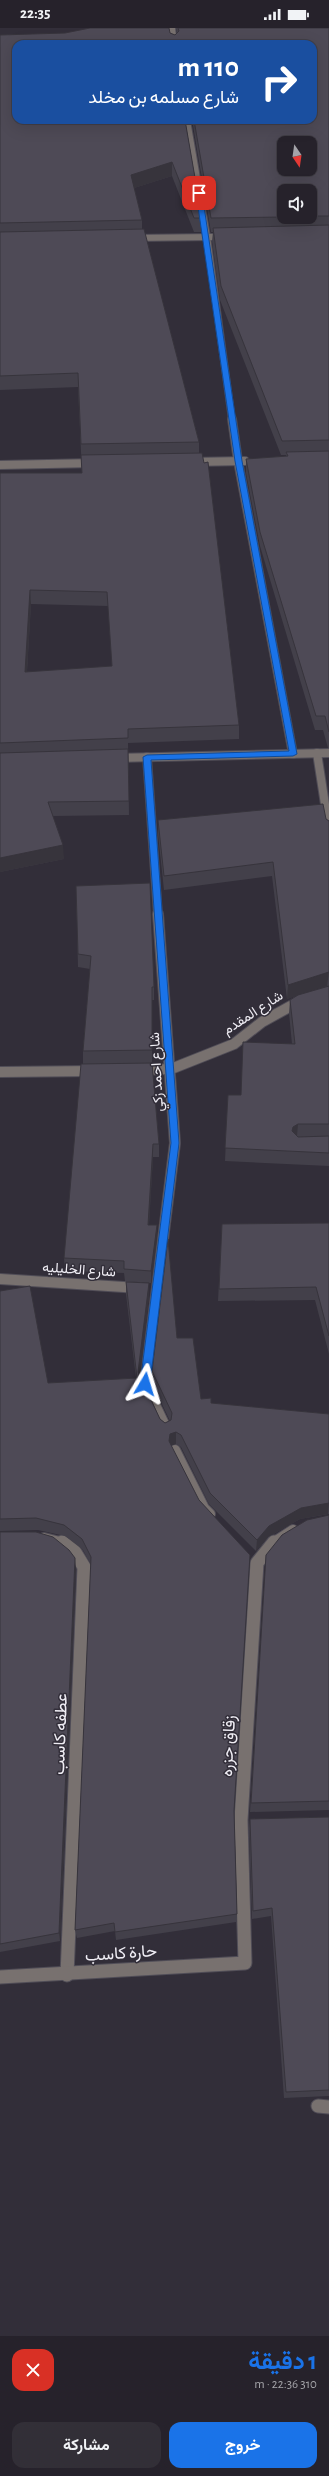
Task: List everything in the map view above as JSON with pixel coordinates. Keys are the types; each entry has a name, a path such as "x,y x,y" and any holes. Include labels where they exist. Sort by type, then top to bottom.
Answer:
{"street":[{"path":"172,28 174,40"},
{"path":"188,124 207,237 238,461 293,754"},
{"path":"127,238 222,236"},
{"path":"183,462 254,461"},
{"path":"0,465 103,463"},
{"path":"318,753 329,830"},
{"path":"108,758 329,753"},
{"name":"شارع احمد زكي","path":"147,757 171,1069 175,1143 145,1384 166,1428"},
{"name":"شارع المقدم","path":"171,1069 234,1044 262,1022 294,1002 308,998"},
{"path":"125,1070 171,1069"},
{"path":"0,1072 101,1070"},
{"name":"شارع الخليليه","path":"0,1279 157,1290"},
{"path":"175,1450 204,1508 220,1524"},
{"path":"246,1552 256,1563 276,1539 303,1525"},
{"name":"عطفه كاسب","path":"33,1537 61,1539 77,1552 84,1567 67,1975"},
{"name":"زقاق جزره","path":"245,1963 241,1820 256,1563"},
{"path":"241,1820 256,1819"},
{"name":"حارة كاسب","path":"0,1977 67,1975 245,1963"}],"building":[{"path":"90,28 169,28 170,33 175,35 179,31 178,28 329,28 329,216 317,216 317,184 277,184 277,217 211,218 195,124 317,124 317,40 12,40 12,124 186,124 202,218 194,218 172,162 131,175 142,220 0,223 0,35 65,33"},
{"path":"329,225 329,440 282,441 221,286 213,228"},
{"path":"144,229 199,442 81,444 78,373 0,376 0,232"},
{"path":"329,451 329,732 325,716 316,716 260,532 246,459 288,456 286,452"},
{"path":"202,453 204,463 208,462 239,725 128,729 128,738 0,743 0,473 82,473 81,455","holes":["30,590 107,592 112,666 25,672"]},
{"path":"128,749 129,801 48,802 63,845 0,858 0,753"},
{"path":"323,804 326,819 329,821 329,972 288,985 273,862 164,876 158,820"},
{"path":"150,883 154,987 152,987 152,1050 83,1051 91,956 78,954 76,886"},
{"path":"329,986 329,1124 298,1124 293,1127 292,1131 298,1137 329,1136 329,1153 225,1148 228,1095 241,1095 243,1042 295,1044 290,1000 298,995"},
{"path":"152,1063 159,1144 153,1144 148,1225 157,1225 151,1271 124,1269 124,1261 64,1258 81,1064"},
{"path":"329,1223 329,1336 316,1287 219,1289 222,1224"},
{"path":"168,1239 177,1338 193,1338 201,1399 211,1398 211,1403 329,1414 329,1503 301,1508 269,1526 257,1540 210,1493 181,1435 176,1432 170,1434 169,1441 199,1500 250,1555 234,1811 237,1914 115,1932 114,1923 75,1930 91,1557 82,1539 64,1525 36,1518 0,1519 0,1291 30,1286 48,1383 137,1378 126,1282 149,1283 138,1372 160,1419 165,1423 171,1420 172,1413 152,1371"},
{"path":"329,1515 329,1801 251,1803 266,1555 282,1535 307,1520"},
{"path":"0,1532 36,1532 53,1537 69,1550 75,1558 59,1933 0,1944"},
{"path":"329,1817 329,2090 286,2092 272,1908 253,1911 250,1819"}],"route":[{"path":"145,1384 175,1143 171,1069 147,757 293,754 238,461 207,237 199,193"}]}
